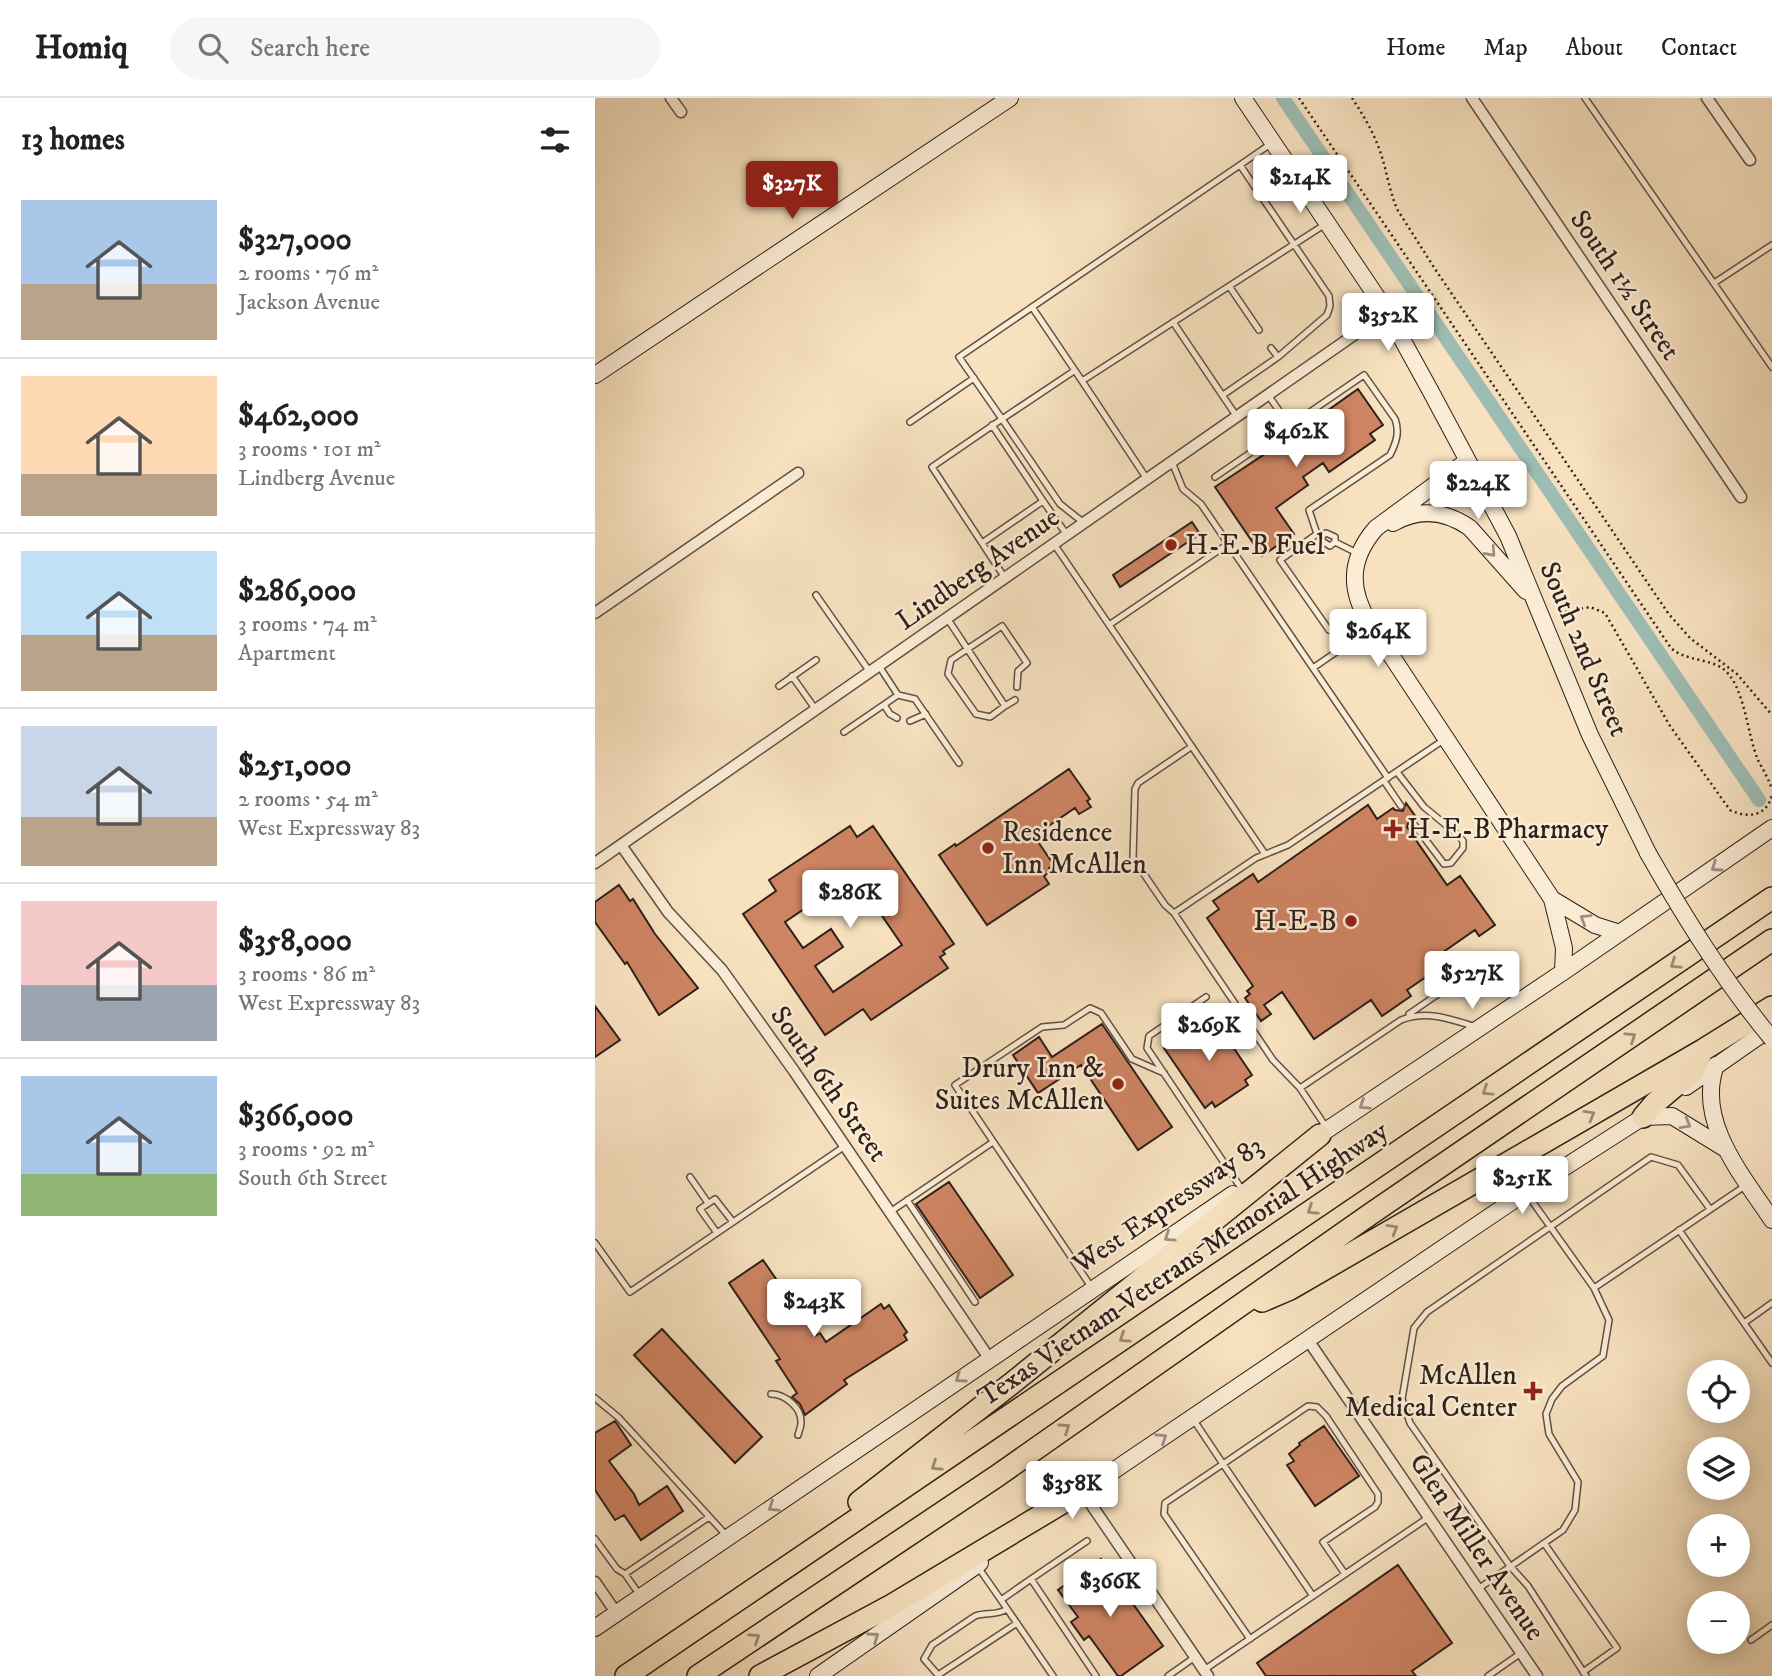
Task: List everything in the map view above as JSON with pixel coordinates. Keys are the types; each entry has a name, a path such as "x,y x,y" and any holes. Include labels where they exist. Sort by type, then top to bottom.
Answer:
{"highway":[{"name":"Texas Vietnam Veterans Memorial Highway","path":"626,1676 1772,898"},
{"path":"698,1676 997,1476 1772,940"},
{"path":"1643,1117 1655,1103 1772,1007"},
{"path":"1224,1317 1290,1289 1709,1058"},
{"path":"648,1661 1011,1384 1324,1132"},
{"path":"760,1676 892,1605 1082,1491"}],"main road":[{"path":"595,375 1010,98"},
{"name":"South 2nd Street","path":"1243,98 1387,313 1508,536 1590,735 1648,853 1689,924 1743,1004 1772,1039"},
{"path":"1467,461 1376,528 1360,554 1354,590 1363,613 1552,899 1564,948 1563,972"},
{"path":"1363,613 1363,578 1372,543 1394,522 1415,514 1427,513 1450,516 1470,528 1533,600"},
{"name":"West Expressway 83","path":"595,1628 1772,828"},
{"path":"1552,899 1595,925 1620,933"},
{"path":"1772,1027 1709,1058 1709,1091 1724,1148 1772,1220"},
{"path":"818,1676 1082,1491 1525,1192 1643,1117 1672,1116 1724,1148"}],"street":[{"path":"671,98 681,112"},
{"name":"South 1½ Street","path":"1472,98 1741,497"},
{"path":"1707,98 1750,160"},
{"name":"Lindberg Avenue","path":"595,863 1387,313"},
{"path":"595,613 798,473"},
{"name":"South 6th Street","path":"621,845 660,901 722,970 989,1358"},
{"name":"Glen Miller Avenue","path":"1308,1340 1537,1676"},
{"path":"1082,1491 1206,1673"},
{"path":"595,1582 617,1614"}],"lane":[{"path":"1585,98 1772,367"},
{"path":"1084,523 1060,504 959,357 1273,142"},
{"path":"1223,395 1278,357 1327,314 1330,306 1329,296 1240,164"},
{"path":"1081,381 1327,223"},
{"path":"1714,283 1772,245"},
{"path":"1229,286 1259,330"},
{"path":"1031,307 1148,479"},
{"path":"1173,322 1237,416"},
{"path":"1271,348 1278,357"},
{"path":"1005,578 932,467 1074,371"},
{"path":"1215,477 1364,374 1395,419 1398,426 1395,445 1390,454 1309,510 1322,541 1330,546 1335,542 1360,554"},
{"path":"910,422 974,378"},
{"path":"1268,395 1290,426"},
{"path":"992,425 1067,535"},
{"path":"1172,462 1183,489 1201,505 1228,544 1313,668 1401,806"},
{"path":"982,543 1043,500"},
{"path":"1320,535 1280,560 1329,630"},
{"path":"1054,544 1265,854"},
{"path":"1109,625 1228,544"},
{"path":"816,595 898,695 915,699 959,763"},
{"path":"947,618 1005,706"},
{"path":"1015,700 990,716 976,714 948,674 951,660 1002,626 1027,663 1018,671 1017,687"},
{"path":"1313,668 1373,628"},
{"path":"779,685 816,660"},
{"path":"792,676 816,710"},
{"path":"844,732 898,695"},
{"path":"884,705 890,714 897,718"},
{"path":"910,721 926,714"},
{"path":"1174,913 1256,858 1288,845 1445,739"},
{"path":"1191,747 1143,779 1135,789 1133,858 1165,905 1174,913 1273,1060 1300,1088 1324,1132"},
{"path":"1397,772 1424,807 1457,834 1463,841 1464,848 1451,863 1444,864 1413,823"},
{"path":"1300,1088 1495,955"},
{"path":"1206,997 1150,1036 1147,1048 1241,1188"},
{"path":"1092,1289 955,1085 1042,1027 1064,1025 1090,1008 1101,1013 1132,1059 1164,1073"},
{"path":"1401,1020 1427,1014 1480,1028"},
{"path":"890,1212 993,1142"},
{"path":"595,1243 630,1292 845,1146"},
{"path":"1544,1543 1617,1648 1584,1674 1528,1586 1510,1566 1410,1423 1402,1399 1414,1328 1427,1312 1651,1157 1678,1165 1710,1209"},
{"path":"690,1177 708,1203"},
{"path":"1594,1288 1748,1184"},
{"path":"1478,1590 1563,1530 1575,1510 1578,1482 1549,1434 1546,1414 1552,1399 1562,1386 1603,1356 1609,1320 1594,1288 1525,1192"},
{"path":"717,1233 700,1209 708,1203 715,1199 733,1222"},
{"path":"907,1200 975,1302"},
{"path":"1679,1230 1772,1363"},
{"path":"1744,1323 1772,1303"},
{"path":"771,1394 781,1394 788,1399 799,1415 802,1423 798,1435"},
{"path":"595,1398 618,1417 728,1538"},
{"path":"1250,1639 1164,1514 1163,1508 1165,1503 1308,1406 1317,1407 1326,1416 1378,1494 1375,1507 1323,1542 1345,1574"},
{"path":"1192,1418 1313,1596"},
{"path":"625,1574 709,1517"},
{"path":"1206,1673 1250,1639 1429,1517"},
{"path":"595,1538 641,1597"},
{"path":"1001,1600 1087,1541"},
{"path":"976,1565 1053,1676"},
{"path":"1031,1579 1096,1676"},
{"path":"1007,1609 997,1615 975,1616 932,1645 924,1658 934,1673 938,1675 1017,1623"},
{"path":"1751,1640 1772,1625"},
{"path":"1488,1676 1521,1653"},
{"path":"1168,1676 1195,1657"}],"path":[{"path":"1299,98 1671,648 1680,655 1705,661 1728,673 1741,701 1758,759 1772,792 1770,803 1762,811 1752,815 1741,816 1730,810 1670,726 1605,613 1590,607 1573,608 1565,612"},
{"path":"1352,98 1367,121 1382,158 1388,186 1397,209 1593,504 1668,613 1690,638 1737,674 1772,715"}],"building":[{"path":"1358,389 1383,425 1370,434 1375,440 1329,472 1323,463 1303,477 1308,485 1276,508 1294,534 1262,556 1215,487 1280,444 1285,451 1305,438 1300,430"},
{"name":"H-E-B Fuel","path":"1192,522 1200,534 1120,587 1113,575"},
{"name":"Residence Inn McAllen","path":"1069,769 1090,799 1087,801 1091,807 1079,814 1075,808 1034,836 1054,865 1044,876 1049,884 987,925 939,855"},
{"name":"H-E-B","path":"1406,803 1418,820 1410,818 1407,827 1447,885 1460,876 1495,925 1479,936 1475,930 1439,955 1445,964 1407,990 1411,996 1382,1016 1371,1000 1314,1039 1282,992 1264,1005 1271,1014 1261,1021 1245,998 1250,994 1247,991 1253,986 1207,918 1219,909 1213,901 1253,874 1258,882 1368,805 1377,819 1393,808 1403,811"},
{"path":"850,826 857,837 873,826 954,944 943,951 945,954 940,957 948,968 871,1020 863,1009 825,1035 743,914 776,891 769,880","holes":["854,875 902,945 833,992 815,966 843,947 831,929 803,948 785,922"]},
{"path":"619,885 630,901 633,899 655,934 698,988 659,1015 627,962 625,964 595,922 595,902"},
{"path":"595,1006 620,1040 595,1057"},
{"path":"1212,1016 1252,1075 1245,1080 1248,1085 1215,1107 1212,1102 1205,1108 1164,1048"},
{"name":"Drury Inn & Suites McAllen","path":"1102,1024 1172,1127 1138,1150 1081,1065 1038,1093 1013,1055 1039,1037 1052,1057"},
{"path":"949,1182 1013,1275 980,1298 916,1204"},
{"path":"763,1260 815,1336 820,1333 826,1342 881,1304 884,1309 889,1305 907,1332 904,1335 907,1340 844,1380 847,1384 805,1415 800,1404 792,1397 797,1393 776,1361 780,1359 729,1283"},
{"path":"662,1329 762,1437 735,1463 634,1355"},
{"path":"615,1421 631,1445 609,1461 639,1505 667,1486 683,1511 641,1540 624,1515 615,1520 595,1490 595,1433"},
{"path":"1324,1426 1359,1476 1315,1506 1287,1465 1294,1461 1289,1454 1299,1443"},
{"path":"1101,1559 1163,1646 1121,1676 1118,1676 1089,1636 1084,1640 1071,1622 1078,1617 1058,1590"},
{"path":"1398,1565 1452,1643 1412,1671 1416,1676 1266,1676 1257,1663"}],"waterway":[{"path":"1283,98 1759,800"}],"place":[{"name":"H-E-B Fuel","path":"1171,545"},
{"name":"H-E-B Pharmacy","path":"1393,829"},
{"name":"Residence Inn McAllen","path":"988,848"},
{"name":"H-E-B","path":"1351,921"},
{"name":"Drury Inn & Suites McAllen","path":"1118,1084"},
{"name":"McAllen Medical Center","path":"1533,1391"}]}
